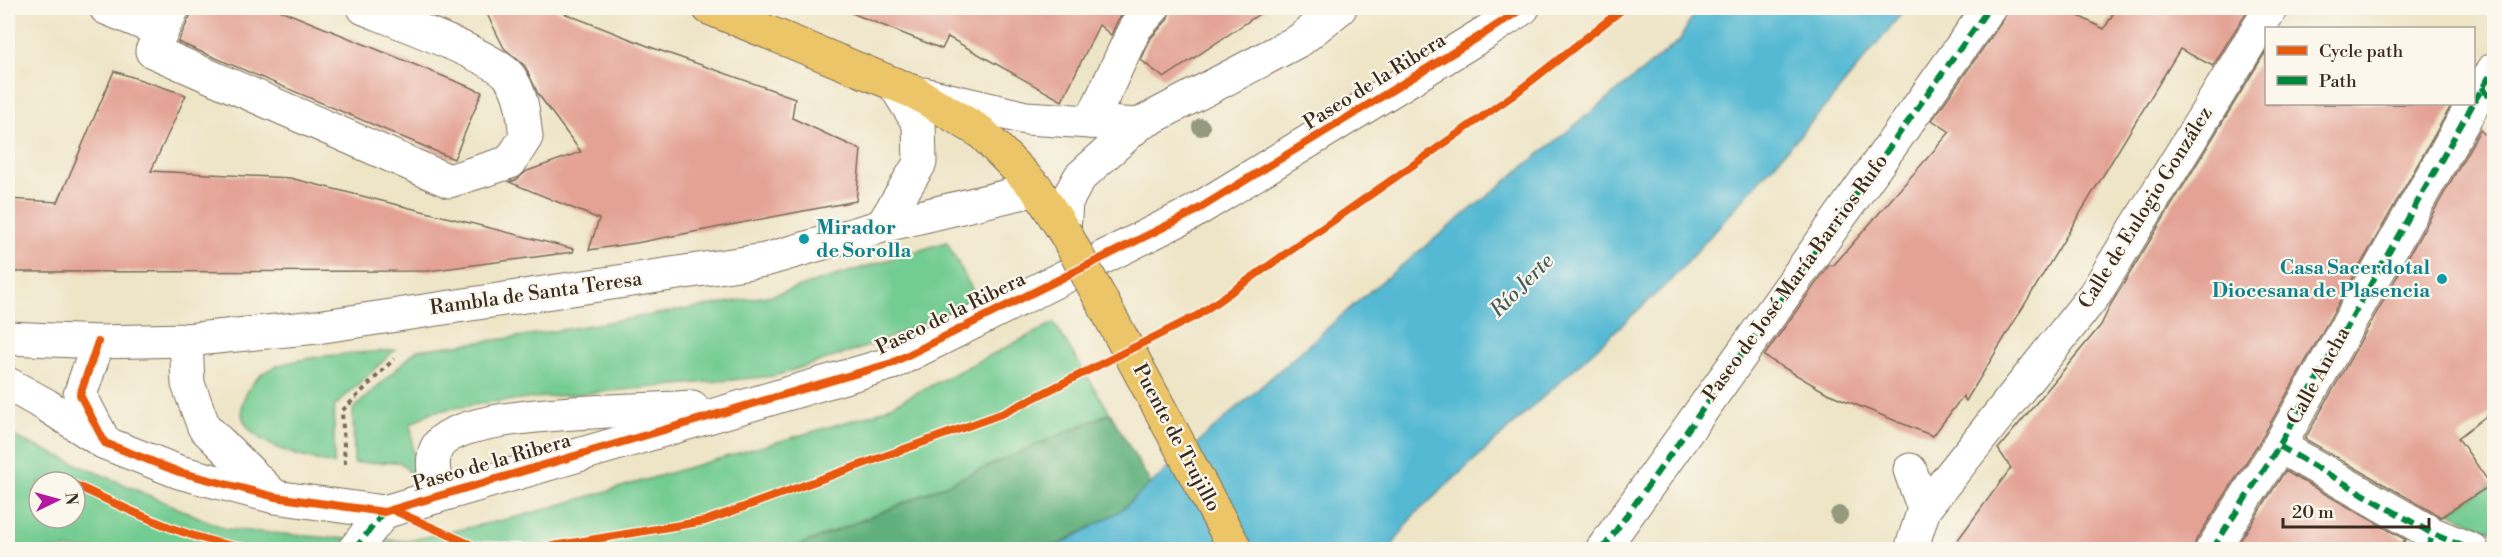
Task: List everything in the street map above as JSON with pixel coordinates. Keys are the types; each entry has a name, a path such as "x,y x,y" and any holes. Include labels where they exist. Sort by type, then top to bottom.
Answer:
{"main road":[{"name":"Puente de Trujillo","path":"709,8 905,88 981,132 1037,189 1064,231 1236,549"}],"street":[{"path":"106,8 167,19 152,51 449,181 510,162 526,137 521,98 508,74 486,59 364,8"},
{"path":"1091,122 1135,28 1153,8"},
{"path":"1064,231 1066,202 1080,177 1138,125 1300,40 1340,8"},
{"path":"1489,20 1522,8"},
{"name":"Paseo de José María Barrios Rufo","path":"1602,549 1989,8"},
{"name":"Calle de Eulogio González","path":"1911,549 1924,510 2095,294 2271,8"},
{"name":"Paseo de la Ribera","path":"275,497 384,512 892,363 1192,213 1489,20"},
{"path":"905,88 1026,118 1138,125"},
{"path":"882,226 920,163 919,124 905,88"},
{"name":"Calle Ancha","path":"2212,549 2279,446 2483,93"},
{"name":"Rambla de Santa Teresa","path":"8,338 98,342 186,340 317,327 765,260 882,226 1037,189"},
{"path":"186,340 188,384 204,427 275,497"},
{"path":"98,342 80,395 105,443"},
{"path":"8,384 46,405 105,443 179,472 275,497"},
{"path":"438,496 434,456 442,441 471,426 513,419 765,401"},
{"path":"2279,446 2430,542 2472,549"},
{"path":"1910,470 1924,510"},
{"path":"354,549 384,512"}],"path":[{"path":"345,465 342,411 397,357"}],"green space":[{"path":"947,242 977,299 875,344 774,376 492,402 431,412 411,424 415,478 400,462 354,463 353,409 417,350 511,338 773,295"},
{"path":"1054,323 1110,413 897,506 788,550 8,549 8,434 226,529 331,538 408,541 521,516 877,413"},
{"path":"395,350 334,407 334,464 304,457 269,444 254,434 245,423 242,409 247,392 259,376 272,368 321,357"},
{"path":"1110,413 1151,484 1120,511 1050,549 788,550 897,506"},
{"path":"2494,483 2494,532 2449,512 2491,485"}],"water":[{"name":"Río Jerte","path":"1697,8 1906,8 1831,100 1671,280 1412,517 1390,549 1050,550 1120,511 1365,295 1679,41"}],"building":[{"path":"194,8 275,8 482,92 454,159 178,42"},
{"path":"484,8 551,8 653,48 795,98 792,118 861,150 856,201 589,250 599,219 509,182 516,180 527,171 581,152 538,94 525,66 504,48"},
{"path":"844,8 1128,8 1118,20 1111,35 1099,25 1062,101 948,37 942,49 844,10"},
{"path":"1171,8 1268,8 1164,78 1141,60 1151,38 1167,20"},
{"path":"2007,8 2063,8 2104,29 2113,14 2101,8 2249,8 2213,66 2180,49 1966,401 1963,396 1933,436 1827,393 1764,356 1829,265 1833,266 1950,132 1932,120 2004,19"},
{"path":"2265,53 2265,105 2451,105 2263,436 2196,540 2193,549 1951,549 2011,468 1998,449 2101,325 2111,304"},
{"path":"114,71 186,95 151,171 290,178 574,249 573,252 428,271 8,272 8,199 58,202"},
{"name":"Casa Sacerdotal Diocesana de Plasencia","path":"2480,130 2494,143 2494,410 2458,438 2491,485 2441,517 2305,439"},
{"path":"2285,471 2406,540 2391,549 2235,549"}],"marked path":[{"path":"1602,550 1989,8"},
{"path":"2475,100 2494,69"},
{"path":"2482,87 2494,104"},
{"path":"2212,550 2279,446 2472,105"},
{"path":"2279,446 2433,534 2472,550"},
{"path":"354,550 384,512"},
{"path":"2427,550 2433,534"}],"cycle path":[{"path":"98,342 80,395 105,443 179,472 275,497 384,512 892,363 1192,213 1523,8"},
{"path":"393,510 476,547 535,549 705,521 1004,413 1198,315 1512,96 1624,8"},
{"path":"87,491 144,517 192,535 216,542 266,550"}],"place":[{"name":"Mirador de Sorolla","path":"804,239"},
{"name":"Casa Sacerdotal Diocesana de Plasencia","path":"2442,279"}]}
